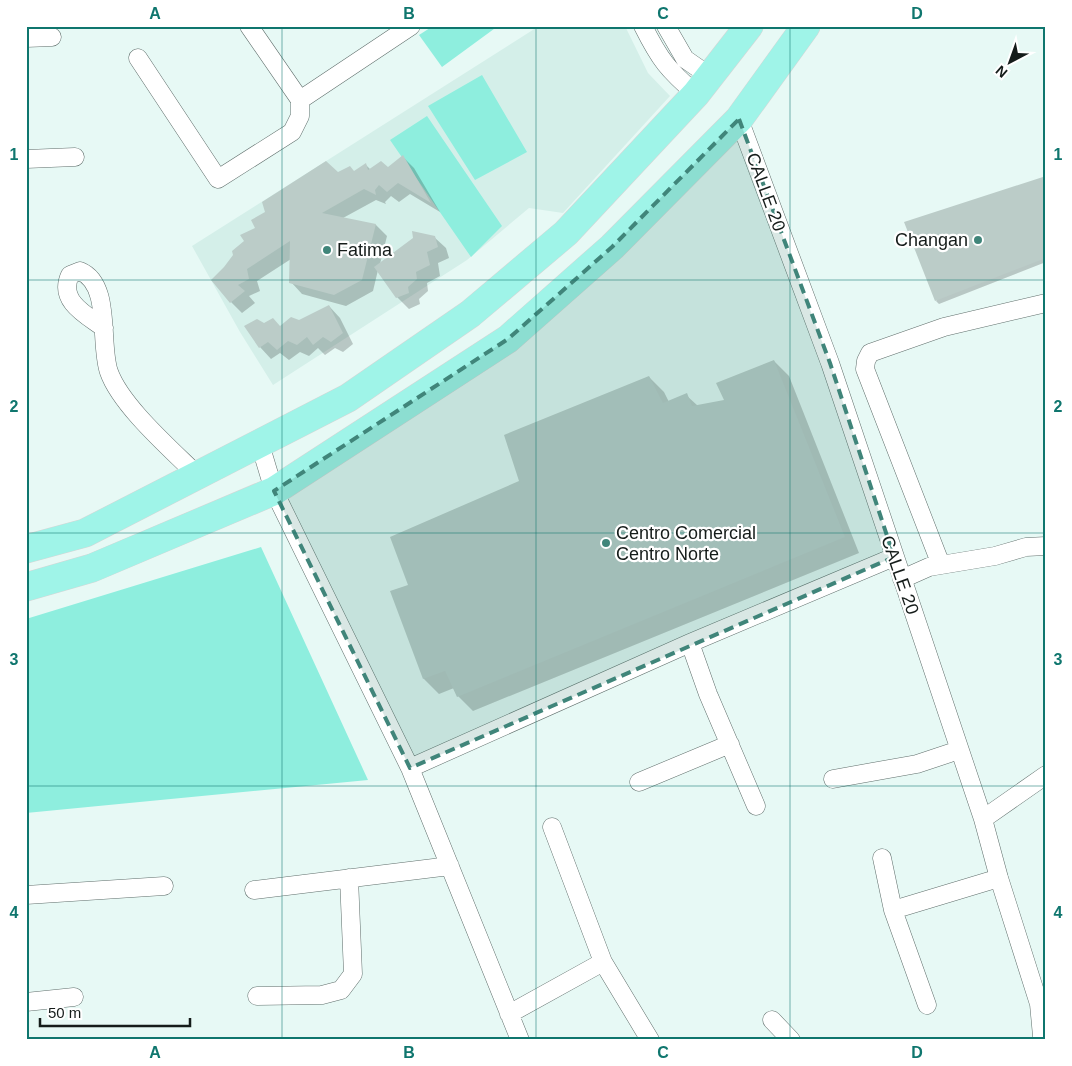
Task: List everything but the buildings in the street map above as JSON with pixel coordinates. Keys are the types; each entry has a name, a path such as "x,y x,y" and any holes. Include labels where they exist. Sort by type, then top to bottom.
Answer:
{"main road":[{"path":"26,549 85,532 348,398 470,314 566,233 704,85 749,26"},
{"path":"26,587 92,568 274,491 508,339 612,247 739,118 806,26"}],"street":[{"path":"138,58 218,179 292,132 300,116 300,100 249,26"},
{"path":"300,100 388,32 411,26"},
{"path":"643,26 656,53 669,71 704,85"},
{"path":"666,26 684,59 704,85"},
{"path":"728,54 730,26"},
{"path":"26,38 52,36"},
{"name":"CALLE 20","path":"739,118 830,363 983,819 999,878 1039,1004 1042,1037"},
{"path":"26,159 75,156"},
{"path":"941,565 865,369 866,361 870,353 944,327 1046,303"},
{"path":"104,328 104,352 119,393 198,476"},
{"path":"260,444 274,491 410,768 520,1040"},
{"path":"902,579 929,567 995,556 1026,547 1046,546"},
{"path":"410,768 690,643 894,557"},
{"path":"690,643 708,694 756,806"},
{"path":"639,782 730,744"},
{"path":"833,779 917,764 959,750"},
{"path":"983,819 1046,775"},
{"path":"552,827 603,962 650,1040"},
{"path":"882,858 892,910 927,1005"},
{"path":"254,890 450,866"},
{"path":"256,996 322,995 341,990 353,974 349,878"},
{"path":"892,910 999,878"},
{"path":"26,895 164,886"},
{"path":"509,1014 603,962"},
{"path":"26,1002 74,996"},
{"path":"772,1020 791,1040"}],"highlighted area":[{"path":"739,119 830,363 894,557 410,768 274,491 508,339 612,247"}],"shaded area":[{"path":"539,26 625,26 648,73 670,96 563,213 529,208 467,260 273,385 240,332 192,246"}],"green space":[{"path":"433,26 498,26 442,67 419,35"},
{"path":"482,75 527,152 475,180 428,106"},
{"path":"427,116 502,226 471,257 390,140"},
{"path":"261,547 368,780 26,813 26,619"}],"place":[{"name":"Changan","path":"978,240"},
{"name":"Fatima","path":"327,250"},
{"name":"Centro Comercial Centro Norte","path":"606,543"}]}
